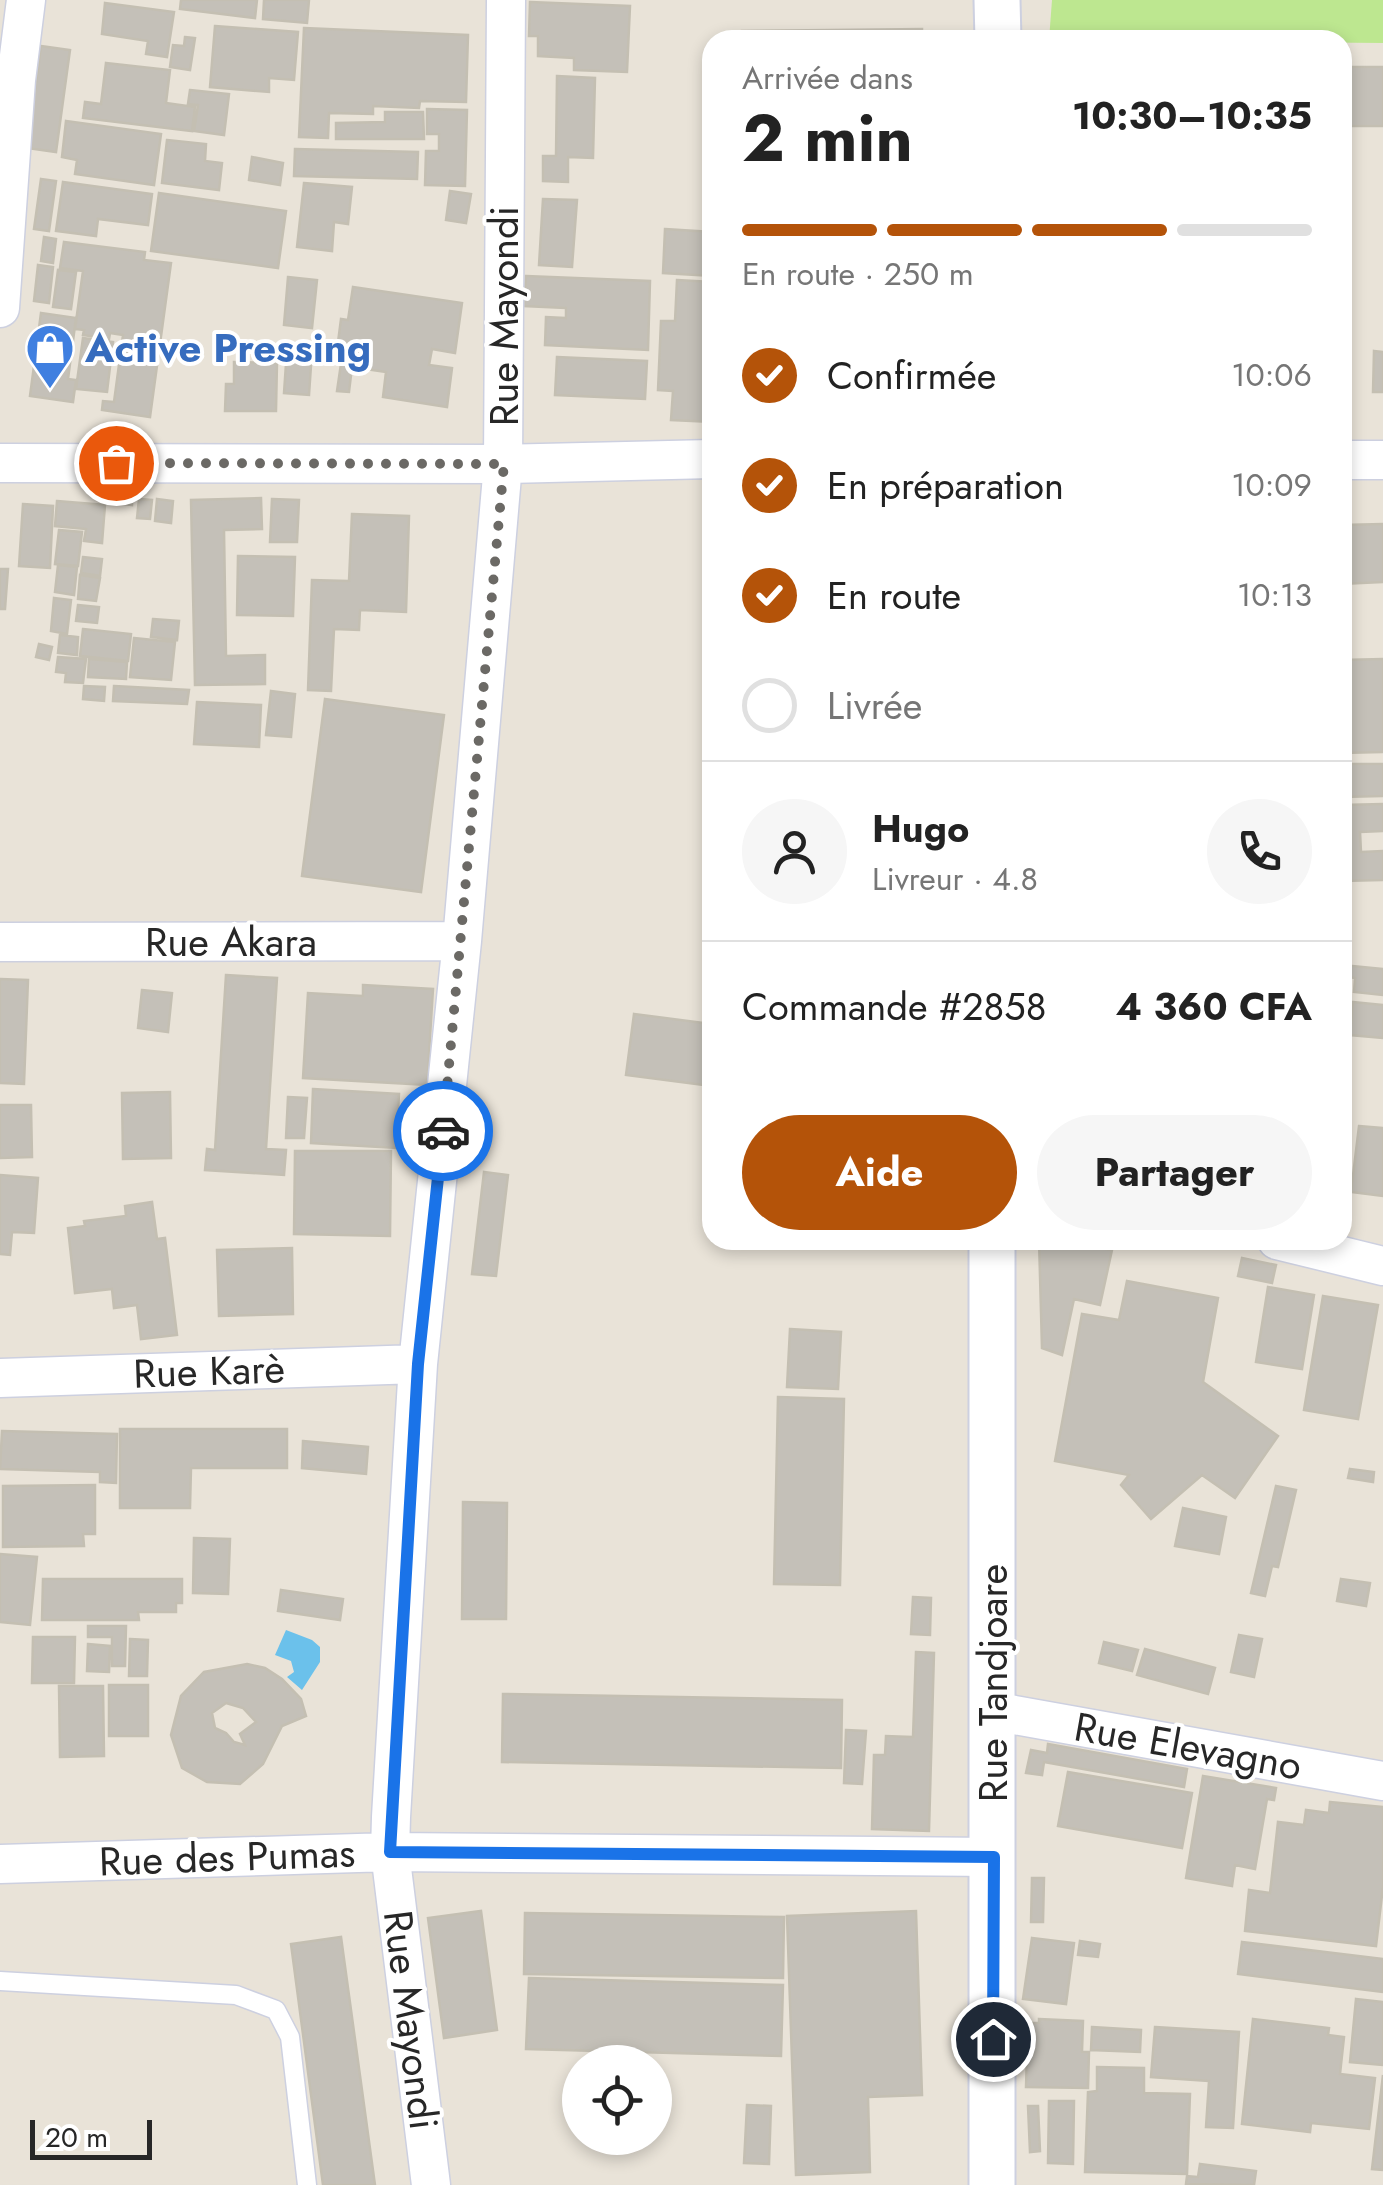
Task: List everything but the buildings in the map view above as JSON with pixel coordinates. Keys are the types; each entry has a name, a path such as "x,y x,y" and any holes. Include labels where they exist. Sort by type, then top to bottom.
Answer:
{"street":[{"path":"0,308 16,80 26,0"},
{"name":"Rue Mayondi","path":"431,2185 390,1852 418,1364 462,941 504,464 506,0"},
{"path":"997,0 998,30"},
{"path":"0,463 504,464 702,458"},
{"path":"1352,460 1383,460"},
{"name":"Rue Akara","path":"0,942 462,941"},
{"name":"Rue Tandjoare","path":"992,1250 992,2185"},
{"path":"1318,1250 1383,1266"},
{"name":"Rue Karè","path":"0,1378 418,1364"},
{"name":"Rue Elevagno","path":"992,1711 1383,1781"},
{"name":"Rue des Pumas","path":"0,1864 390,1852 994,1857"}],"lane":[{"path":"0,1981 236,1995 276,2010 290,2037 307,2185"}],"green space":[{"path":"1052,0 1383,0 1383,43 1352,43 1352,30 1050,30"}],"water":[{"path":"286,1630 320,1647 320,1662 302,1690 287,1677 294,1672 291,1661 275,1655"}],"way so far":[{"path":"116,463 504,464 443,1131"}],"place":[{"name":"Active Pressing","path":"50,390"}],"route":[{"path":"443,1131 418,1364 390,1852 994,1857 993,2039"}]}
